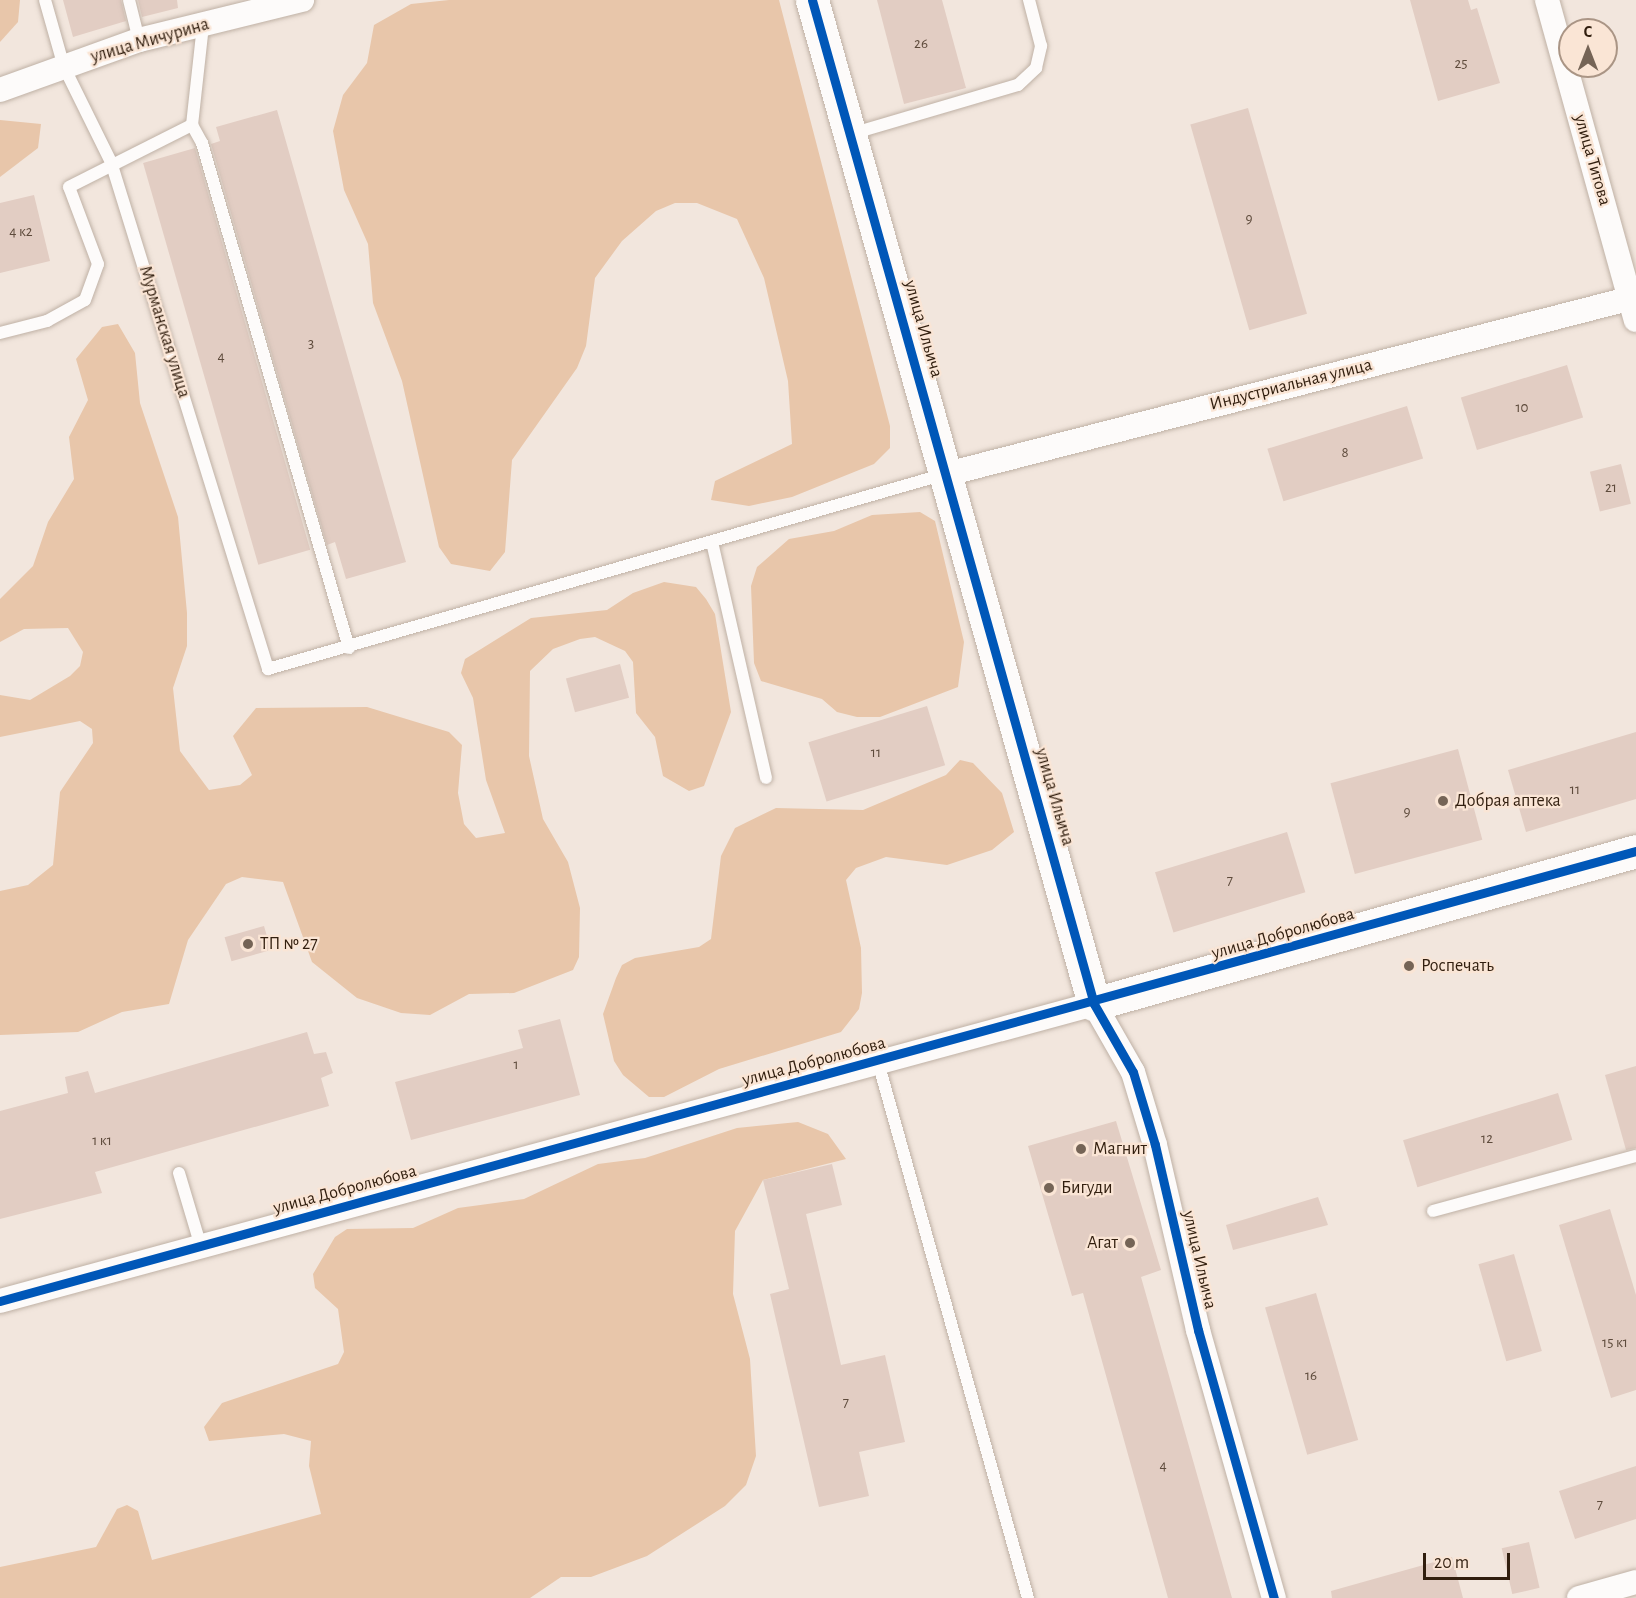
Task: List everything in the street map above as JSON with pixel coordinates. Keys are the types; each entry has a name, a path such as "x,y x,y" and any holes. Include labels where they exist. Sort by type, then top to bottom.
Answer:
{"street":[{"name":"улица Мичурина","path":"0,90 139,40 203,25 246,7 302,0"},
{"name":"улица Ильича","path":"812,0 1094,1004 1132,1072 1155,1145 1198,1330 1274,1598"},
{"name":"улица Титова","path":"1547,0 1634,305"},
{"name":"Индустриальная улица","path":"946,474 1634,305"},
{"name":"улица Добролюбова","path":"0,1301 1094,1004 1636,851"},
{"path":"1579,1598 1636,1581"}],"lane":[{"name":"Мурманская улица","path":"45,0 64,67 111,162 268,669 349,648"},
{"path":"129,0 139,40"},
{"path":"850,134 1018,85 1036,69 1041,46 1029,0"},
{"path":"203,25 192,125 202,143 349,648 946,474"},
{"path":"0,333 47,321 85,300 98,264 69,187 111,162 192,125"},
{"path":"712,542 766,778"},
{"path":"878,1062 1028,1598"},
{"path":"1433,1211 1636,1156"},
{"path":"179,1173 201,1247"}],"shaded area":[{"path":"0,0 20,0 18,22 0,42"},
{"path":"449,0 779,0 890,426 890,448 874,464 792,497 749,506 711,500 715,481 792,444 788,381 764,278 737,219 697,203 675,203 656,211 622,241 595,278 586,346 577,368 512,460 505,552 490,571 451,564 439,547 402,381 373,303 368,244 344,190 333,131 343,95 367,63 374,25 411,4"},
{"path":"0,120 41,124 38,148 0,177"},
{"path":"118,324 135,353 140,403 178,517 187,613 187,646 173,688 180,751 209,790 240,785 252,775 233,736 256,708 367,707 449,732 462,745 458,793 464,824 476,838 505,833 486,780 473,698 461,673 465,659 531,618 607,610 633,593 664,582 696,587 706,599 715,614 731,712 704,786 689,791 663,776 655,737 636,713 633,662 625,651 595,637 580,639 553,649 530,671 529,756 543,819 568,862 580,908 579,957 573,970 514,993 469,994 430,1015 401,1013 357,998 312,962 283,882 242,877 226,884 188,940 169,1004 122,1012 78,1032 0,1035 0,891 28,885 53,865 60,792 93,743 92,729 80,721 0,737 0,695 30,700 70,676 80,666 83,652 68,628 24,629 0,642 0,599 33,566 48,522 74,479 69,437 88,400 76,359 102,327"},
{"path":"920,512 935,521 964,642 958,687 880,717 857,717 837,712 822,699 761,681 754,663 751,586 757,567 789,539 834,531 872,515"},
{"path":"960,760 973,763 1002,793 1014,832 992,850 947,865 886,857 856,868 846,880 861,948 862,993 859,1009 841,1032 719,1069 664,1097 649,1097 623,1075 614,1061 603,1014 616,978 622,965 635,958 699,947 711,939 721,856 735,828 776,808 863,810 946,775"},
{"path":"798,1122 828,1134 846,1159 763,1180 735,1231 733,1294 750,1359 756,1456 746,1485 725,1506 647,1556 591,1577 561,1577 530,1598 0,1598 0,1567 96,1547 117,1509 127,1505 138,1511 152,1560 321,1514 309,1466 311,1441 284,1434 209,1441 204,1427 222,1403 338,1364 344,1352 338,1309 315,1288 313,1274 335,1237 347,1229 413,1228 458,1208 524,1199 598,1164 645,1158 737,1128"}],"building":[{"path":"63,0 121,0 126,21 73,37"},
{"path":"138,0 177,0 178,8 142,17"},
{"path":"877,0 942,0 966,88 904,104"},
{"path":"1410,0 1468,0 1471,10 1477,8 1500,83 1438,101"},
{"path":"1248,108 1307,314 1249,330 1190,125"},
{"path":"277,110 406,562 346,579 335,542 327,545 211,144 220,141 216,127"},
{"path":"195,148 310,550 258,565 143,163"},
{"path":"34,195 50,261 0,273 0,203"},
{"path":"1567,365 1583,418 1477,450 1461,397"},
{"path":"1407,406 1423,459 1283,501 1267,449"},
{"path":"1621,464 1631,504 1600,512 1590,472"},
{"path":"620,664 629,698 575,712 566,678"},
{"path":"927,706 945,765 827,802 808,742"},
{"path":"1636,732 1636,799 1526,832 1508,770"},
{"path":"1458,749 1482,840 1355,874 1330,783"},
{"path":"1287,832 1305,892 1173,933 1155,872"},
{"name":"ТП № 27","path":"264,926 271,950 231,961 225,937"},
{"path":"560,1019 580,1095 411,1140 395,1082 523,1048 518,1030"},
{"path":"307,1032 314,1054 326,1052 333,1073 321,1078 329,1106 95,1172 102,1193 0,1219 0,1111 68,1093 65,1077 88,1071 95,1093"},
{"path":"1636,1066 1636,1148 1626,1150 1605,1075"},
{"path":"1558,1093 1572,1140 1417,1187 1403,1140"},
{"path":"1116,1121 1161,1270 1141,1277 1232,1598 1168,1598 1083,1293 1072,1296 1028,1146"},
{"path":"832,1164 842,1205 806,1214 841,1365 885,1355 905,1442 859,1452 869,1496 819,1507 770,1294 789,1289 763,1180"},
{"path":"1318,1197 1328,1225 1233,1250 1226,1225"},
{"path":"1610,1209 1636,1295 1636,1390 1611,1398 1559,1225"},
{"path":"1514,1254 1542,1351 1506,1361 1478,1264"},
{"path":"1316,1293 1358,1440 1307,1455 1265,1308"},
{"path":"1636,1466 1636,1519 1575,1539 1559,1491"},
{"path":"1529,1542 1540,1588 1512,1594 1502,1548"},
{"path":"1452,1557 1463,1598 1332,1598 1331,1591"}],"cycle path":[{"path":"812,0 1094,1004 1133,1072 1155,1145 1198,1330 1274,1598"},
{"path":"0,1301 1636,851"}],"place":[{"name":"Добрая аптека","path":"1443,801"},
{"name":"ТП № 27","path":"248,944"},
{"name":"Роспечать","path":"1409,966"},
{"name":"Магнит","path":"1081,1149"},
{"name":"Бигуди","path":"1049,1188"},
{"name":"Агат","path":"1130,1243"}]}
